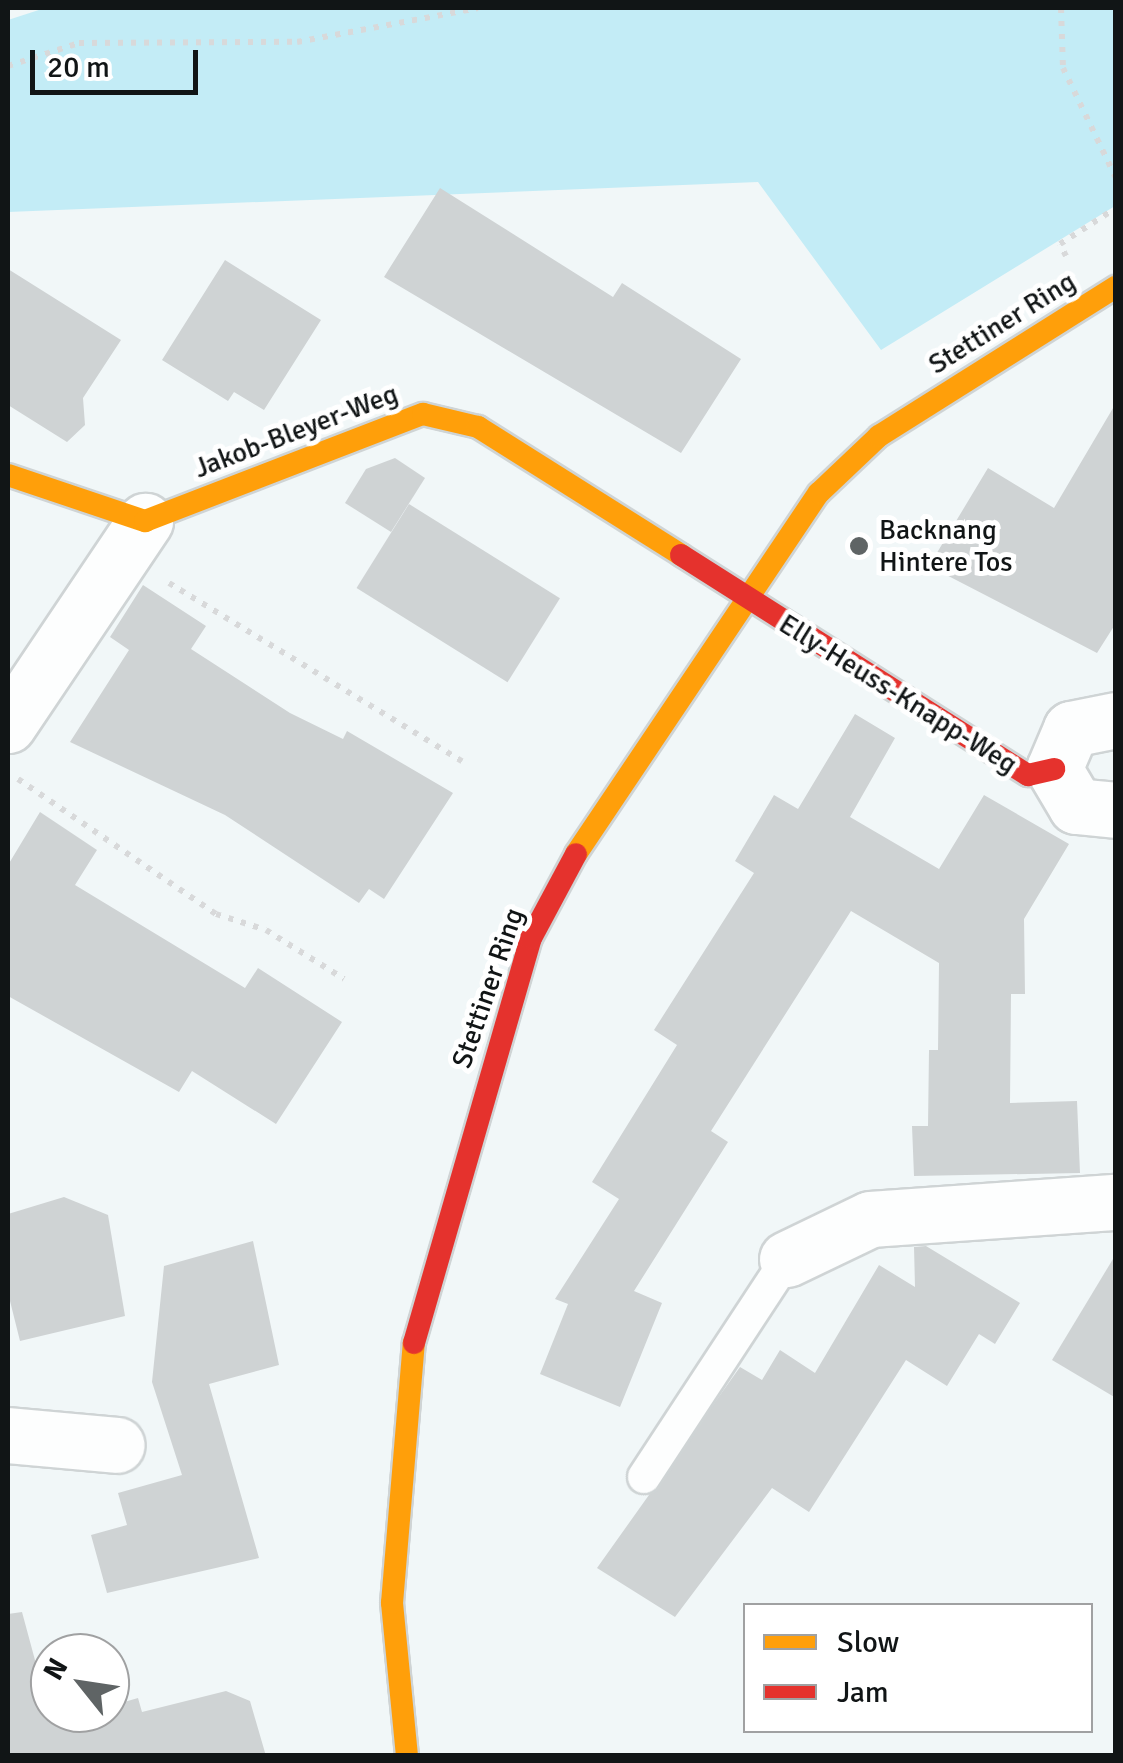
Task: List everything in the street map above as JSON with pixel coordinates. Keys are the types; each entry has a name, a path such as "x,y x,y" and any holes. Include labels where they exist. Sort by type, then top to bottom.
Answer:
{"street":[{"name":"Stettiner Ring","path":"407,1756 392,1603 417,1310 531,938 744,598 819,493 879,436 1116,287"},
{"name":"Jakob-Bleyer-Weg","path":"135,538 423,414 478,427 744,598"},
{"path":"8,475 135,538 8,725"},
{"name":"Elly-Heuss-Knapp-Weg","path":"744,598 1028,776 1054,769"},
{"name":"Elly-Heuss-Knapp-Weg","path":"1054,769 1071,729 1116,720"},
{"name":"Elly-Heuss-Knapp-Weg","path":"1054,769 1076,806 1116,810"},
{"path":"787,1258 870,1220 1116,1202"},
{"path":"8,1434 117,1445"}],"lane":[{"path":"644,1477 787,1258"}],"path":[{"path":"8,66 79,43 297,42 478,8"},
{"path":"1061,8 1063,68 1116,178"},
{"path":"1060,244 1116,208"},
{"path":"135,538 462,761"},
{"path":"8,772 216,914 266,930 344,979"}],"shaded area":[{"path":"45,8 1115,8 1115,206 881,350 758,182 8,212 8,20"}],"building":[{"path":"440,188 613,297 622,283 741,359 681,453 384,277"},
{"path":"225,260 321,320 264,410 234,392 228,401 162,360"},
{"path":"8,269 121,340 83,398 85,425 67,442 8,405"},
{"path":"1116,403 1116,623 1097,653 929,566 988,468 1054,508"},
{"path":"395,458 425,478 391,532 345,503 366,469"},
{"path":"409,504 560,598 507,682 357,588"},
{"path":"143,585 206,626 191,649 290,713 343,739 347,731 453,793 384,899 369,889 359,903 225,815 70,742 129,650 110,637"},
{"path":"855,714 895,738 850,817 939,869 984,795 1069,844 1024,919 1025,994 1011,994 1010,1103 1077,1101 1080,1173 914,1176 912,1126 928,1126 929,1050 938,1050 939,963 851,911 711,1131 728,1142 634,1291 662,1303 620,1407 540,1374 568,1304 555,1299 619,1199 592,1182 677,1045 654,1030 754,873 735,861 774,795 798,809"},
{"path":"40,812 97,850 75,885 245,988 258,968 342,1022 276,1124 192,1071 179,1092 8,996 8,865"},
{"path":"64,1197 108,1215 125,1316 20,1341 8,1293 8,1214"},
{"path":"253,1241 279,1365 209,1384 259,1558 107,1593 91,1535 127,1525 118,1493 182,1475 152,1382 164,1266"},
{"path":"926,1246 1020,1303 995,1344 979,1334 947,1386 906,1360 809,1512 772,1488 675,1617 597,1568 740,1367 762,1380 780,1350 815,1373 879,1265 915,1287 914,1247"},
{"path":"1116,1254 1116,1398 1052,1360"},
{"path":"22,1612 30,1642 30,1733 130,1733 130,1700 138,1698 142,1712 226,1691 250,1701 266,1756 8,1756 8,1614"}],"traffic: slow":[{"path":"576,854 819,493 879,436 1116,287"},
{"path":"8,475 145,521 423,414 478,427 681,555"},
{"path":"407,1756 392,1603 414,1343"}],"traffic: jam":[{"path":"681,555 1028,775 1054,769"},
{"path":"414,1343 531,938 576,854"}],"place":[{"name":"Backnang Hintere Tos","path":"859,546"}]}
